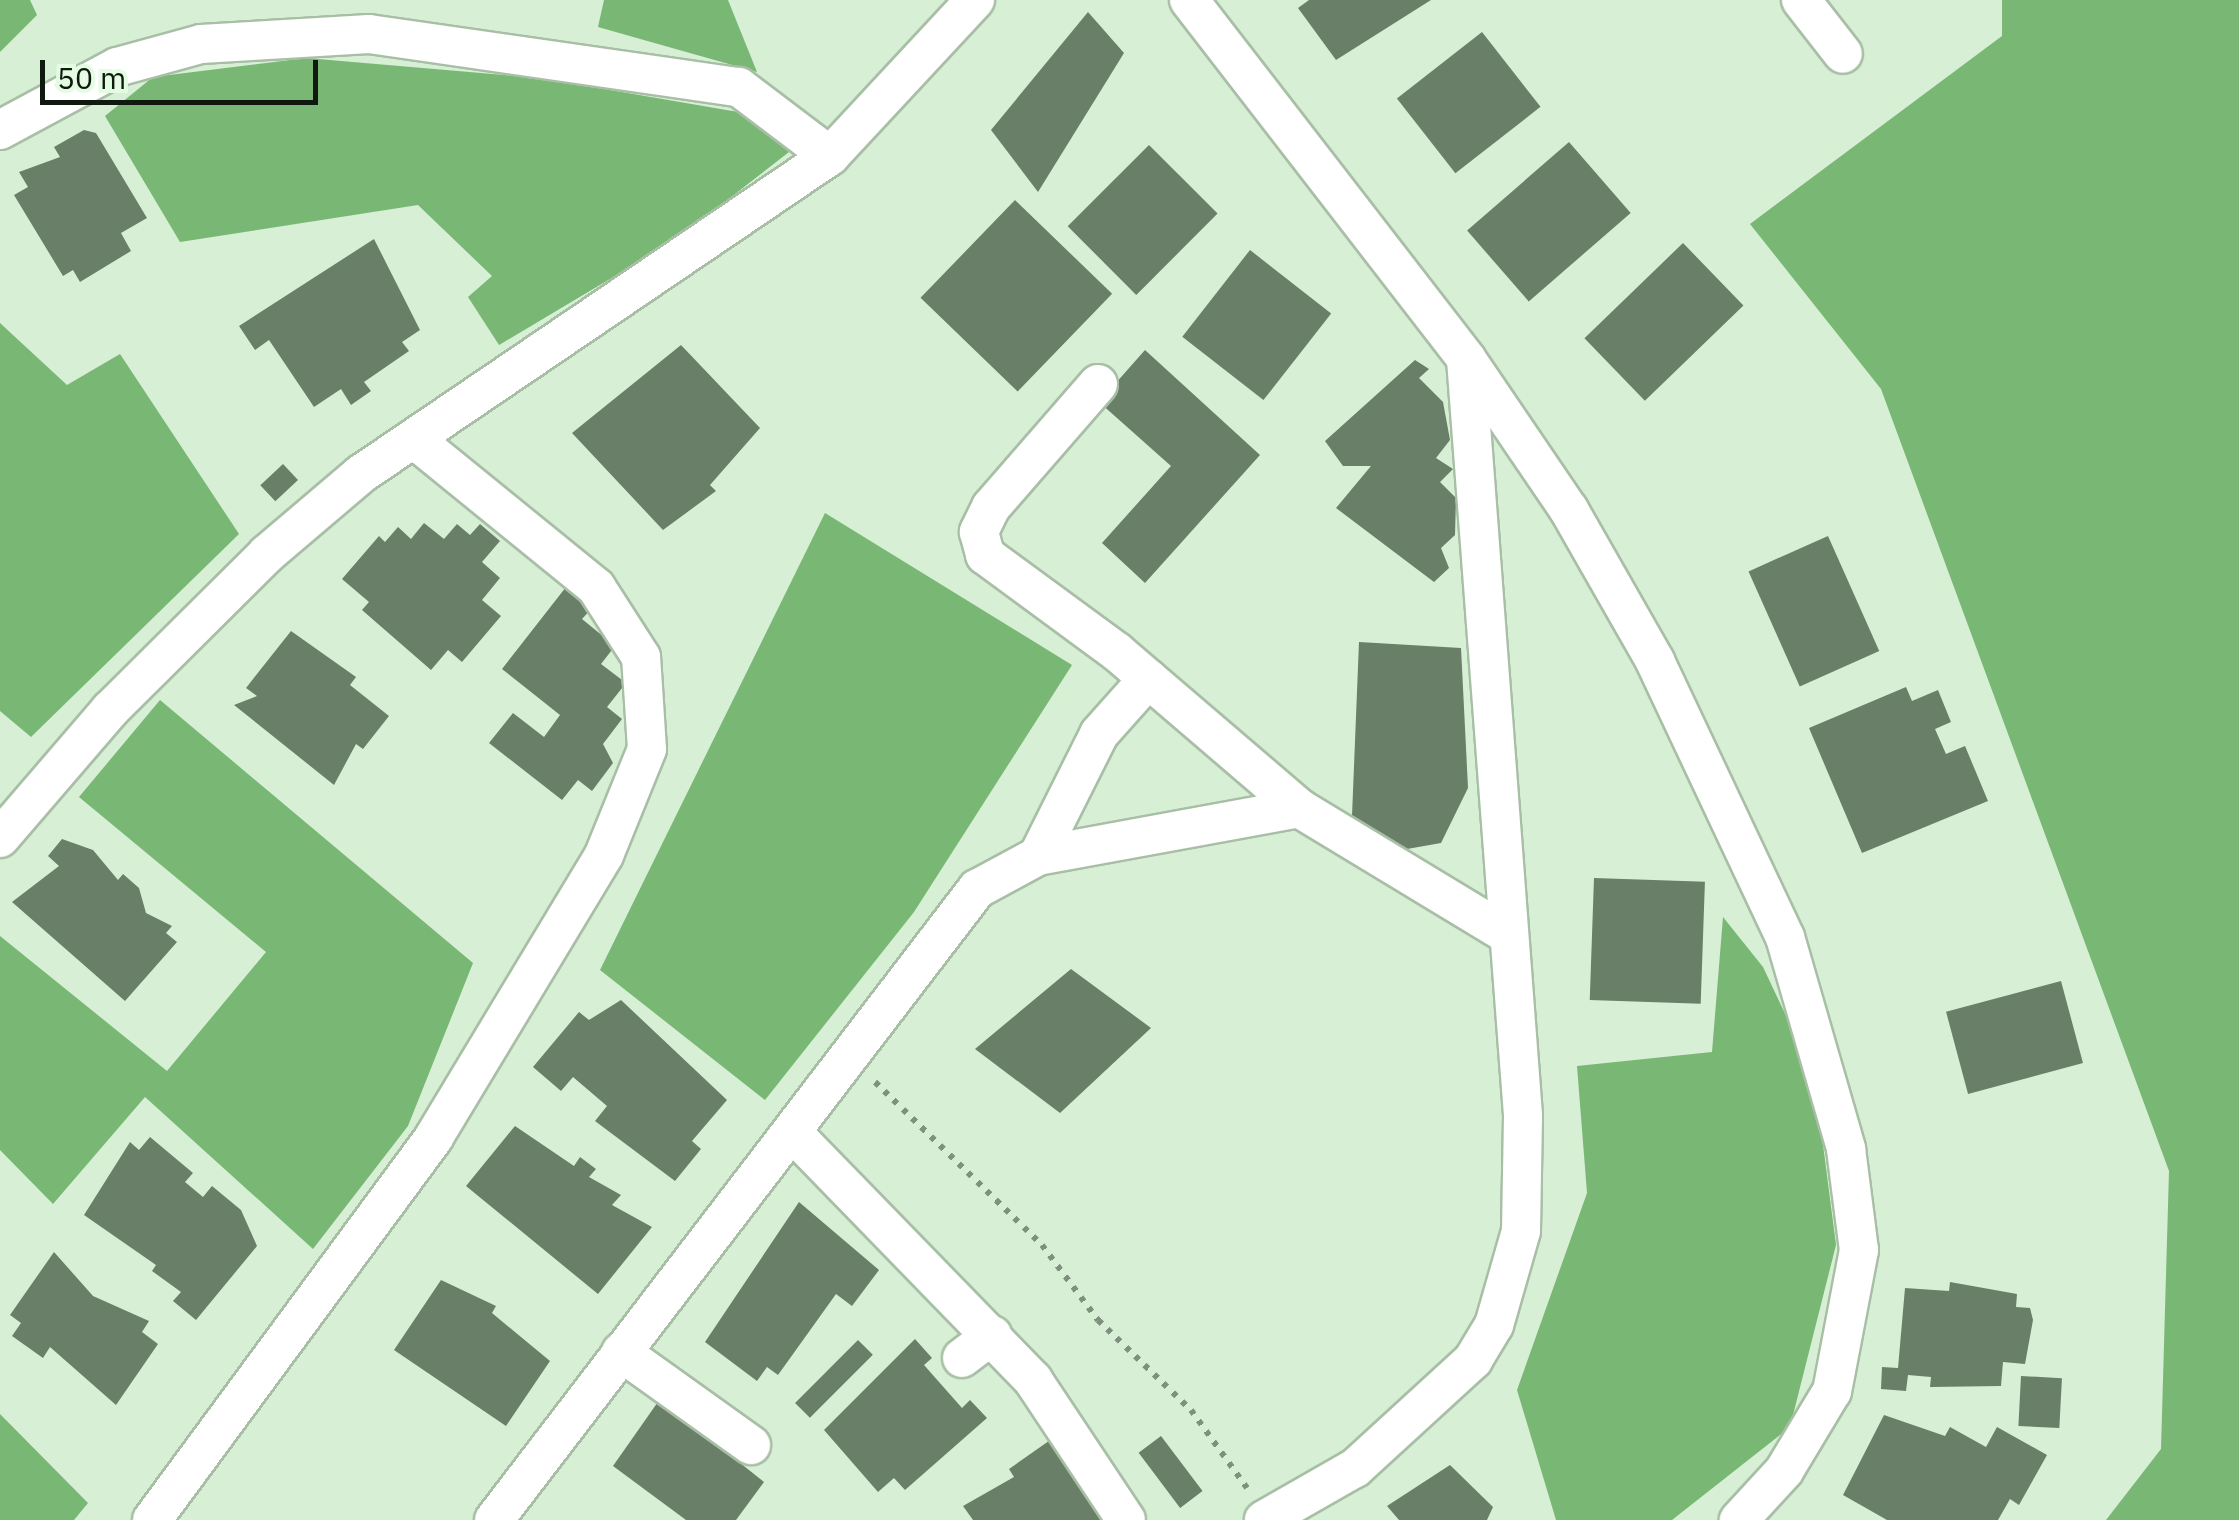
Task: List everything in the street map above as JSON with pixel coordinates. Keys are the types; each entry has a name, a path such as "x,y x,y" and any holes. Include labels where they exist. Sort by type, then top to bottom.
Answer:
{"street":[{"path":"0,838 202,616 414,439 830,156 975,0"},
{"path":"1189,0 1466,359 1570,510 1655,661 1784,937 1846,1149 1859,1250 1832,1392 1784,1471 1739,1520"},
{"path":"1802,0 1843,54"},
{"path":"0,130 117,67 202,44 370,34 739,87 830,156"},
{"path":"1265,1520 1410,1424 1494,1326 1525,1192 1466,359"},
{"path":"1098,384 991,507 979,543 996,568 1148,679 1299,808 1507,934"},
{"path":"152,1520 434,1137 604,855 646,749 642,658 596,587 414,439"},
{"path":"1038,856 1100,734 1148,679"},
{"path":"494,1520 850,1056 949,917 977,889 1038,856 1299,808"},
{"path":"792,1132 992,1335 1088,1456 1126,1520"},
{"path":"962,1358 992,1335"},
{"path":"621,1352 751,1446"}],"path":[{"path":"850,1056 1042,1245 1098,1320 1191,1410 1265,1520"}],"green space":[{"path":"0,0 30,0 37,15 0,52"},
{"path":"604,0 728,0 757,72 598,27"},
{"path":"2002,0 2239,0 2239,1520 2106,1520 2161,1449 2169,1171 1881,389 1750,224 2002,36"},
{"path":"306,58 540,78 744,113 789,152 677,239 499,345 468,297 492,276 418,205 180,242 105,116 153,77"},
{"path":"0,323 67,385 120,354 239,534 31,737 0,711"},
{"path":"825,513 1072,665 914,912 765,1100 600,970"},
{"path":"160,700 473,963 408,1126 313,1249 145,1097 53,1204 0,1150 0,936 167,1071 266,952 79,797"},
{"path":"1723,917 1763,967 1814,1075 1836,1245 1790,1427 1672,1520 1556,1520 1517,1390 1587,1193 1577,1066 1712,1052"},
{"path":"0,1414 88,1503 74,1520 0,1520"}],"building":[{"path":"1309,0 1431,0 1336,60 1298,8"},
{"path":"1088,12 1124,53 1038,192 991,130"},
{"path":"1482,32 1540,107 1455,173 1397,98"},
{"path":"84,130 96,133 147,218 121,233 131,251 80,282 73,270 63,276 14,195 28,187 19,172 60,157 54,147"},
{"path":"1569,142 1631,213 1529,302 1467,231"},
{"path":"1149,145 1218,214 1136,295 1068,226"},
{"path":"1015,200 1112,294 1018,392 921,298"},
{"path":"374,239 420,330 402,342 409,351 364,382 371,391 351,405 341,389 314,407 269,340 255,350 239,326"},
{"path":"1683,243 1743,306 1645,401 1584,338"},
{"path":"1250,250 1331,313 1263,400 1182,337"},
{"path":"681,345 760,428 710,485 716,491 663,530 572,433"},
{"path":"1145,350 1260,455 1145,583 1102,543 1171,466 1099,402"},
{"path":"1415,360 1429,369 1419,378 1443,402 1450,440 1436,458 1453,469 1440,482 1456,498 1455,535 1441,548 1449,568 1434,582 1336,508 1371,466 1343,466 1325,441"},
{"path":"283,464 298,480 275,501 260,485"},
{"path":"424,523 444,539 457,524 470,535 480,524 500,541 482,562 500,578 482,600 501,616 462,662 448,650 431,670 362,610 369,602 342,579 379,536 385,542 398,527 411,539"},
{"path":"1828,536 1879,651 1800,686 1749,571"},
{"path":"566,587 592,608 582,619 615,646 601,664 626,683 607,707 622,719 603,744 613,763 592,791 578,780 562,800 489,743 513,713 544,737 560,715 502,669"},
{"path":"291,631 356,677 350,685 389,716 363,749 356,744 334,785 234,705 257,696 246,688"},
{"path":"1359,642 1461,648 1468,788 1441,843 1407,849 1352,816"},
{"path":"1906,687 1912,701 1938,690 1951,722 1935,729 1946,754 1965,746 1988,801 1862,853 1809,728"},
{"path":"62,839 93,850 118,880 123,874 139,888 146,913 172,926 166,933 177,942 125,1001 12,902 59,866 48,856"},
{"path":"1594,878 1705,882 1701,1004 1590,1000"},
{"path":"1071,969 1151,1028 1060,1113 975,1049"},
{"path":"2061,981 2083,1063 1968,1094 1946,1012"},
{"path":"621,1000 727,1100 692,1141 701,1149 675,1181 595,1121 607,1106 573,1077 561,1091 533,1067 579,1012 589,1020"},
{"path":"515,1126 574,1166 580,1157 596,1169 589,1177 621,1195 612,1205 652,1227 598,1294 466,1186"},
{"path":"150,1137 193,1173 185,1182 203,1197 212,1186 241,1210 257,1246 196,1320 173,1301 181,1292 152,1271 156,1265 84,1215 130,1142 139,1150"},
{"path":"799,1202 879,1270 852,1306 836,1294 778,1375 767,1367 757,1381 705,1342"},
{"path":"54,1252 93,1296 149,1321 142,1332 158,1344 116,1405 50,1347 43,1358 12,1336 21,1323 10,1315"},
{"path":"441,1280 496,1306 492,1313 550,1361 506,1426 394,1350"},
{"path":"1950,1282 2017,1294 2016,1307 2030,1308 2033,1320 2025,1364 2003,1362 2001,1386 1930,1387 1931,1377 1908,1375 1906,1391 1881,1389 1882,1367 1898,1368 1905,1288 1949,1291"},
{"path":"915,1339 932,1358 924,1365 962,1408 970,1400 987,1418 905,1490 894,1478 878,1492 824,1430"},
{"path":"858,1340 873,1355 810,1418 795,1403"},
{"path":"2021,1376 2062,1378 2059,1428 2018,1426"},
{"path":"660,1399 764,1482 736,1520 686,1520 613,1466"},
{"path":"1884,1415 1945,1436 1950,1427 1986,1447 1997,1427 2047,1455 2019,1505 2010,1499 1998,1520 1887,1520 1843,1495"},
{"path":"1056,1436 1110,1520 973,1520 963,1506 1014,1477 1009,1469"},
{"path":"1161,1436 1203,1491 1180,1508 1139,1453"},
{"path":"1450,1465 1493,1507 1487,1520 1399,1520 1387,1506"}]}
